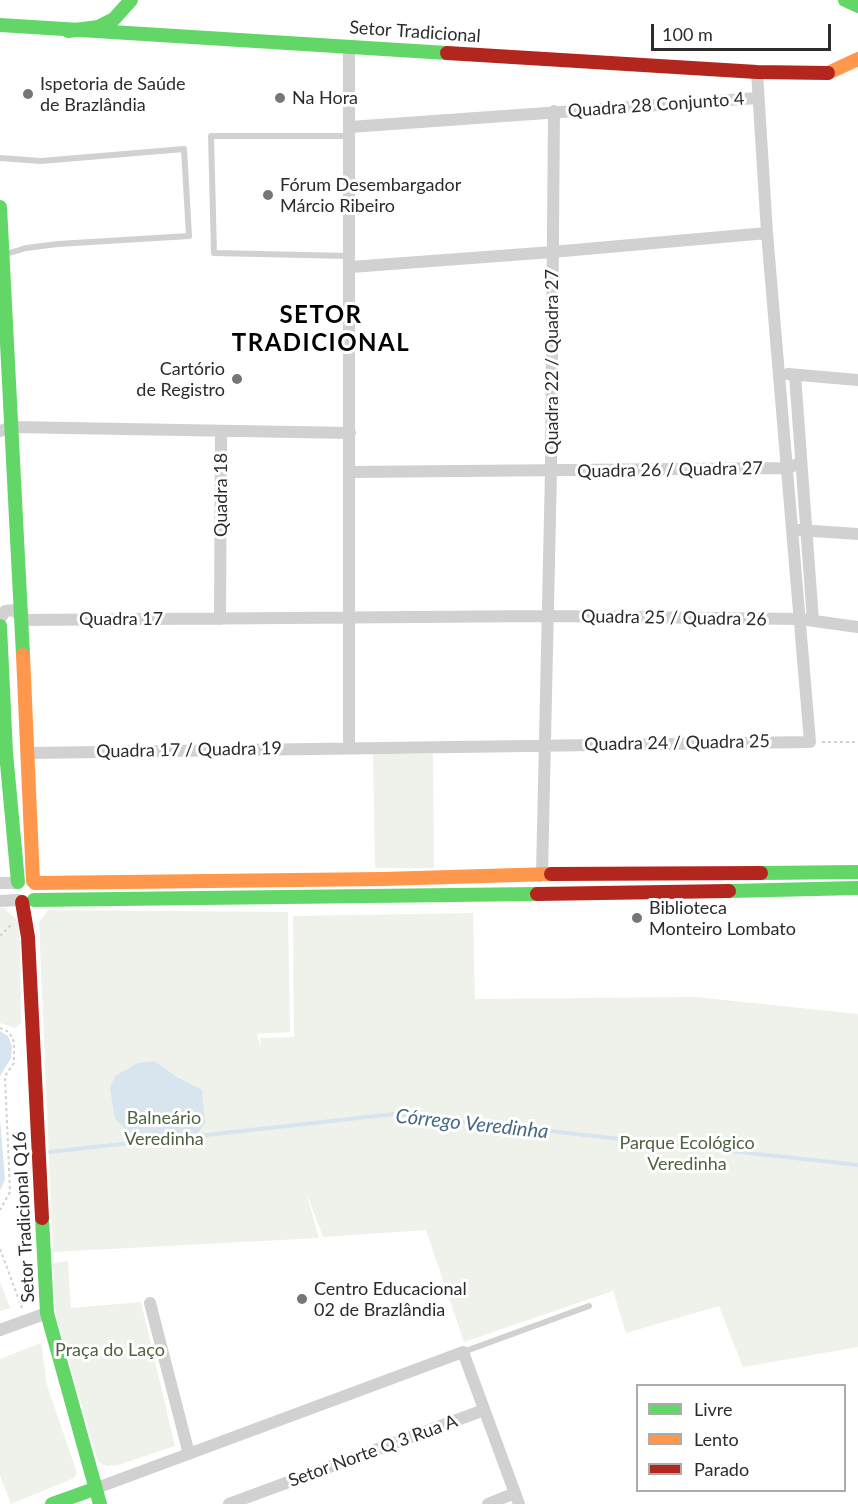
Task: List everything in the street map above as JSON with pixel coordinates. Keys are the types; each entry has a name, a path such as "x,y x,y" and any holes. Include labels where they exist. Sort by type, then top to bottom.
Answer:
{"main road":[{"path":"68,31 98,27 114,19 130,0"},
{"path":"845,0 858,6"},
{"name":"Setor Tradicional","path":"0,25 757,72 828,73 858,69"},
{"path":"828,73 858,59"},
{"path":"0,207 6,429 15,481 34,882 37,895 26,901"},
{"path":"0,626 3,753 18,882 14,892 26,901 205,897 410,897 858,888"},
{"path":"18,882 26,879 34,882 204,881 542,874 858,872"},
{"path":"410,878 403,888 410,897"},
{"path":"383,879 388,888 384,896"},
{"path":"204,881 210,888 205,897"},
{"name":"Setor Tradicional Q16","path":"26,901 47,1313 100,1504"},
{"path":"52,1504 94,1489"}],"street":[{"path":"349,747 350,46"},
{"path":"757,72 767,233 793,529 806,620"},
{"name":"Quadra 28 Conjunto 4","path":"350,132 554,111 758,98"},
{"name":"Quadra 22 / Quadra 27","path":"542,874 551,471 554,111"},
{"path":"351,261 552,252 767,233"},
{"path":"781,374 858,380"},
{"path":"795,375 800,463 807,530 806,620 810,742"},
{"path":"6,429 221,432"},
{"name":"Quadra 18","path":"220,619 221,432 350,433"},
{"path":"788,468 800,463"},
{"name":"Quadra 26 / Quadra 27","path":"350,472 788,468"},
{"path":"1,486 10,486 15,481"},
{"path":"793,529 858,534"},
{"name":"Quadra 25 / Quadra 26","path":"349,618 548,616 806,620 858,627"},
{"name":"Quadra 17","path":"0,619 6,630 14,631 19,628 22,620 349,618"},
{"name":"Quadra 24 / Quadra 25","path":"349,747 810,742"},
{"name":"Quadra 17 / Quadra 19","path":"3,753 16,763 24,762 29,753 349,747"},
{"path":"0,883 18,882"},
{"path":"0,901 26,901"},
{"path":"150,1303 189,1454"},
{"path":"0,1330 47,1313"},
{"path":"94,1489 463,1352 518,1499 488,1504"},
{"name":"Setor Norte Q 3 Rua A","path":"229,1504 484,1410"}],"lane":[{"path":"350,132 211,136 214,253 351,261"},
{"path":"0,158 42,161 184,149 189,236 50,245 26,248 3,255"},
{"path":"463,1352 589,1306"}],"path":[{"path":"810,742 858,742"},
{"path":"0,1028 9,1032 14,1063 5,1076 10,1192 0,1210"},
{"path":"0,1249 3,1264 25,1315"}],"green space":[{"path":"373,754 433,754 434,868 375,868"},
{"path":"0,908 4,908 20,923 21,1023 15,1028 0,1023"},
{"name":"Parque Ecológico Veredinha","path":"48,910 288,912 290,1032 257,1034 261,1049 260,1038 294,1037 293,916 473,913 475,999 696,997 858,1014 858,1347 743,1367 719,1306 626,1333 613,1291 464,1342 426,1230 323,1237 306,1192 319,1238 53,1252 39,922"},
{"name":"Praça do Laço","path":"68,1261 71,1308 141,1302 175,1446 118,1465 107,1466 98,1462 55,1312 53,1263"},
{"path":"0,1282 10,1308 0,1311"},
{"path":"41,1343 47,1385 77,1473 74,1478 11,1504 0,1476 0,1359"}],"shaded area":[{"path":"0,1031 8,1036 12,1046 11,1058 0,1076"},
{"path":"154,1061 177,1077 202,1090 205,1123 198,1133 186,1140 155,1141 142,1138 130,1133 115,1119 110,1088 115,1076 138,1063"},
{"path":"0,1119 5,1180 0,1190"}],"waterway":[{"name":"Córrego Veredinha","path":"188,1137 394,1114 858,1165"},
{"name":"Córrego Veredinha","path":"50,1152 156,1140"},
{"name":"Córrego Veredinha","path":"14,1156 28,1154"}],"traffic: fast":[{"path":"68,31 98,27 114,19 131,0"},
{"path":"845,0 858,6"},
{"path":"0,25 447,53"},
{"path":"0,207 23,655"},
{"path":"0,626 6,753 18,882"},
{"path":"761,873 858,872"},
{"path":"729,891 858,888"},
{"path":"34,900 537,894"},
{"path":"42,1218 47,1313 100,1504"},
{"path":"52,1504 94,1489"}],"traffic: slow":[{"path":"828,73 858,59"},
{"path":"23,655 33,881"},
{"path":"35,883 383,879 551,874"}],"traffic: jam":[{"path":"447,53 757,72 828,73"},
{"path":"551,874 761,873"},
{"path":"537,894 729,891"},
{"path":"22,902 28,937 42,1218"}],"place":[{"name":"Ispetoria de Saúde de Brazlândia","path":"28,94"},
{"name":"Na Hora","path":"280,98"},
{"name":"Fórum Desembargador Márcio Ribeiro","path":"268,195"},
{"name":"Cartório de Registro","path":"237,379"},
{"name":"Biblioteca Monteiro Lombato","path":"637,918"},
{"name":"Centro Educacional 02 de Brazlândia","path":"302,1299"}],"district":[{"name":"SETOR TRADICIONAL","path":"321,329"}],"park label":[{"name":"Balneário Veredinha","path":"164,1128"}]}
